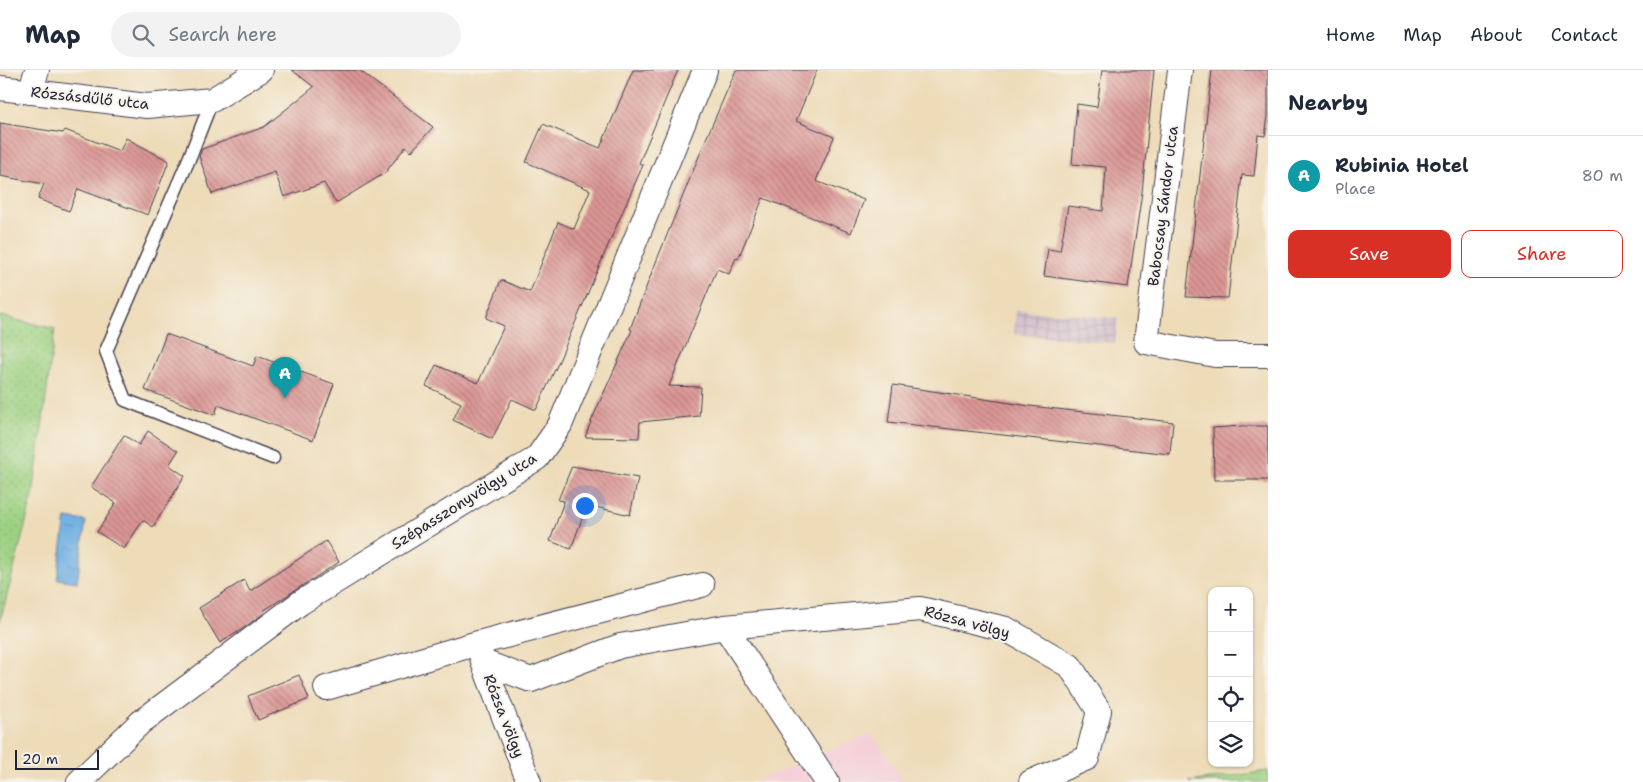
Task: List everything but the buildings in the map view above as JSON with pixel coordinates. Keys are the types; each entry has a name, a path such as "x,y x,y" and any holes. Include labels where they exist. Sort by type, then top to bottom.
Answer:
{"street":[{"path":"30,92 37,70"},
{"name":"Rózsásdűlő utca","path":"0,88 147,106 212,100 261,70"},
{"name":"Szépasszonyvölgy utca","path":"79,782 141,722 300,602 537,458 560,424 705,70"},
{"name":"Babocsay Sándor utca","path":"1180,70 1146,342 1215,355 1268,355"},
{"path":"326,688 481,652 702,585"},
{"name":"Rózsa völgy","path":"481,652 530,680 620,646 724,627 920,608 1006,629 1070,666 1099,711 1087,758 1032,782"},
{"path":"724,627 828,782"},
{"name":"Rózsa völgy","path":"481,652 529,782"}],"lane":[{"path":"212,100 189,159 106,351 125,400 273,458"}],"shaded area":[{"path":"1016,310 1118,318 1115,343 1014,334"},
{"path":"871,733 904,782 754,782"}],"green space":[{"path":"0,316 55,329 33,495 0,622"},
{"path":"1268,771 1268,782 1189,782"}],"water":[{"path":"66,518 86,521 77,582 57,579"}],"place":[{"name":"Rubinia Hotel","path":"285,398"}]}
